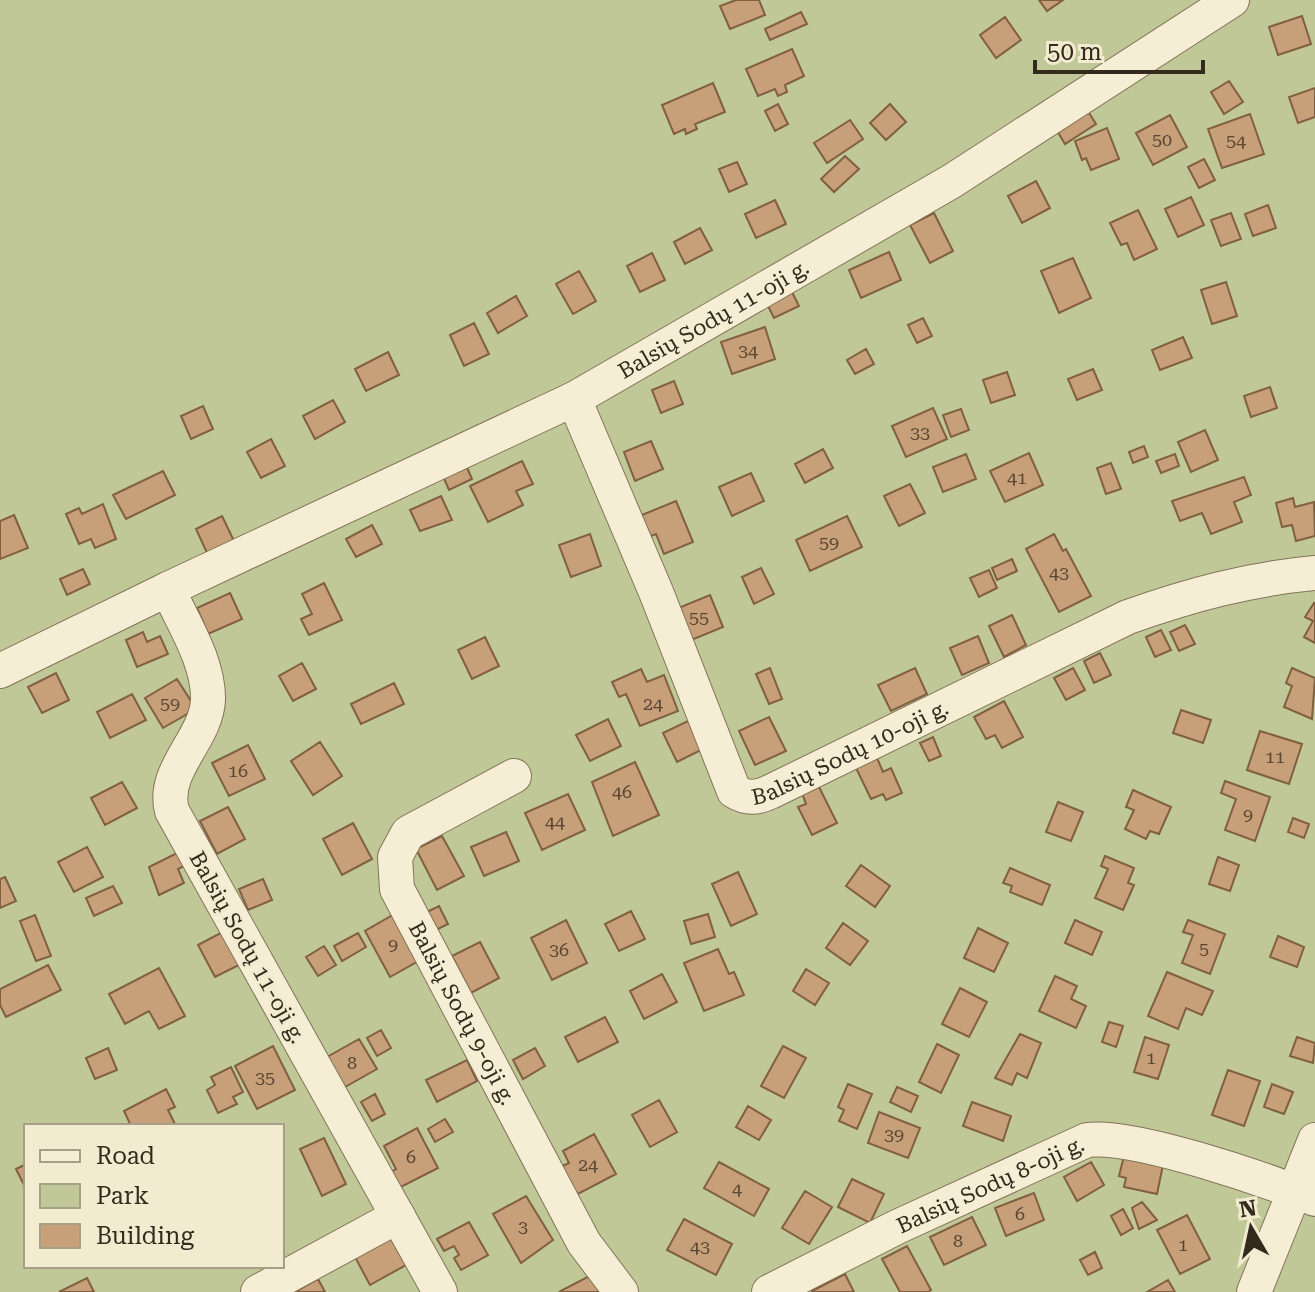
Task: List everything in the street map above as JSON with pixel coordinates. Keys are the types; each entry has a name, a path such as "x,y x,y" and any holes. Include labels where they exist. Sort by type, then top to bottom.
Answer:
{"street":[{"name":"Balsių Sodų 11-oji g.","path":"0,671 574,399 952,181 1232,0"},
{"name":"Balsių Sodų 10-oji g.","path":"574,399 656,592 734,791 741,796 760,796 770,792 1128,617 1188,596 1240,583 1315,573"},
{"name":"Balsių Sodų 11-oji g.","path":"168,589 199,657 207,684 208,704 203,722 174,777 169,798 172,811 440,1292"},
{"name":"Balsių Sodų 9-oji g.","path":"514,776 408,833 395,857 397,889 483,1058 584,1243 621,1292"},
{"name":"Balsių Sodų 8-oji g.","path":"769,1292 897,1227 1087,1140 1101,1138 1171,1153 1305,1195"},
{"path":"1254,1292 1305,1195 1315,1140"},
{"path":"258,1292 398,1216"}],"green space":[{"path":"0,0 1315,0 1315,1292 0,1292"}],"building":[{"path":"736,0 759,0 765,15 730,29 720,6"},
{"path":"1039,0 1063,0 1047,11"},
{"path":"801,12 807,24 770,40 765,29"},
{"path":"1302,16 1311,44 1278,55 1269,27"},
{"path":"1005,17 1021,40 996,58 980,35"},
{"path":"792,49 804,76 785,85 787,92 778,96 775,89 758,96 746,69"},
{"path":"1229,81 1243,102 1224,114 1211,92"},
{"path":"713,83 725,112 695,124 697,129 686,134 685,129 674,134 662,105"},
{"path":"1315,88 1315,117 1298,123 1289,97"},
{"path":"778,104 788,124 775,131 765,111"},
{"path":"890,104 906,122 886,140 870,123"},
{"path":"1084,105 1096,124 1065,144 1053,124"},
{"path":"1250,114 1264,154 1222,168 1208,129"},
{"path":"1170,115 1187,147 1153,165 1136,133"},
{"path":"850,120 863,139 827,163 814,143"},
{"path":"1107,128 1119,159 1091,170 1086,158 1082,160 1075,141"},
{"path":"845,156 859,169 834,192 821,179"},
{"path":"1204,159 1215,180 1199,188 1188,167"},
{"path":"737,162 747,184 729,192 719,169"},
{"path":"1036,181 1050,208 1022,223 1008,196"},
{"path":"1191,197 1204,225 1178,237 1165,209"},
{"path":"775,200 786,224 756,238 745,214"},
{"path":"1268,205 1276,228 1253,236 1245,214"},
{"path":"1138,210 1157,249 1134,260 1127,243 1121,245 1110,223"},
{"path":"934,213 953,251 930,263 910,225"},
{"path":"1231,213 1241,239 1221,246 1211,220"},
{"path":"700,228 712,250 685,264 674,242"},
{"path":"889,252 901,280 861,298 849,270"},
{"path":"652,253 665,280 640,292 627,266"},
{"path":"1073,258 1091,298 1059,313 1041,271"},
{"path":"579,271 596,301 573,314 556,284"},
{"path":"1226,282 1237,316 1212,324 1201,290"},
{"path":"790,288 799,306 774,318 765,300"},
{"path":"516,296 527,316 498,333 487,313"},
{"path":"923,318 932,336 917,343 908,325"},
{"path":"474,323 489,354 464,366 450,335"},
{"path":"765,327 775,359 732,374 721,342"},
{"path":"1183,337 1192,358 1160,370 1152,350"},
{"path":"866,349 874,364 855,374 847,360"},
{"path":"388,352 399,375 366,391 355,369"},
{"path":"1093,369 1102,390 1077,400 1068,379"},
{"path":"1007,372 1015,395 991,403 983,380"},
{"path":"674,381 683,404 661,413 652,390"},
{"path":"1270,387 1277,408 1251,417 1244,396"},
{"path":"333,400 345,422 315,439 303,416"},
{"path":"203,406 213,429 191,439 181,416"},
{"path":"933,408 947,439 906,457 892,426"},
{"path":"961,409 969,430 951,437 943,415"},
{"path":"1205,430 1218,460 1191,472 1178,442"},
{"path":"271,439 285,466 261,478 247,452"},
{"path":"651,441 663,469 635,481 624,452"},
{"path":"1144,446 1148,457 1133,463 1129,452"},
{"path":"823,449 833,468 805,483 795,464"},
{"path":"1029,453 1043,485 1005,502 990,471"},
{"path":"966,454 976,479 943,492 933,467"},
{"path":"1175,454 1179,466 1161,473 1156,461"},
{"path":"522,461 533,484 516,491 523,505 488,522 470,486"},
{"path":"465,463 472,479 449,490 442,474"},
{"path":"1111,463 1121,489 1106,494 1097,468"},
{"path":"163,471 175,495 126,519 113,495"},
{"path":"751,473 764,501 732,516 719,487"},
{"path":"1244,477 1251,495 1234,502 1242,522 1211,534 1202,513 1180,521 1172,501"},
{"path":"910,484 925,513 899,526 884,496"},
{"path":"441,496 452,520 420,531 410,510"},
{"path":"1293,498 1295,507 1314,502 1315,536 1296,541 1292,525 1282,527 1276,503"},
{"path":"676,501 693,542 664,554 656,534 646,538 637,517"},
{"path":"103,504 116,539 95,548 91,539 79,544 66,514 79,508 82,514"},
{"path":"14,515 28,548 0,559 0,521"},
{"path":"222,516 235,543 208,555 196,529"},
{"path":"847,516 862,547 810,571 796,540"},
{"path":"372,525 382,544 356,557 346,539"},
{"path":"590,534 601,566 571,577 559,545"},
{"path":"1054,534 1063,551 1066,549 1091,596 1059,612 1026,549"},
{"path":"1012,559 1017,571 997,580 992,568"},
{"path":"761,568 774,594 754,604 742,577"},
{"path":"83,569 90,584 67,595 60,579"},
{"path":"989,570 997,588 979,597 970,578"},
{"path":"324,583 342,620 309,635 301,619 312,614 302,594"},
{"path":"230,593 242,619 208,634 197,608"},
{"path":"710,595 723,627 689,641 676,609"},
{"path":"1314,603 1315,643 1304,637 1313,621 1305,617"},
{"path":"1012,615 1026,645 1004,657 989,626"},
{"path":"1185,625 1195,644 1179,651 1170,632"},
{"path":"1161,630 1171,650 1155,657 1146,637"},
{"path":"143,632 147,642 160,636 168,654 137,667 126,640"},
{"path":"978,636 989,663 962,675 950,648"},
{"path":"485,637 499,666 472,679 458,650"},
{"path":"1100,653 1111,675 1094,683 1084,661"},
{"path":"302,663 316,689 293,701 279,676"},
{"path":"770,668 782,699 769,704 756,674"},
{"path":"915,668 927,694 891,711 878,685"},
{"path":"1073,668 1085,690 1066,700 1054,678"},
{"path":"1292,668 1315,678 1312,719 1284,707 1292,686 1286,683"},
{"path":"641,669 647,682 664,675 678,711 640,726 626,694 619,697 612,682"},
{"path":"56,673 69,700 42,713 28,687"},
{"path":"177,679 196,709 163,728 145,698"},
{"path":"394,683 404,704 361,724 351,704"},
{"path":"132,694 146,720 110,738 97,712"},
{"path":"1004,701 1023,737 1002,748 995,735 986,739 974,717"},
{"path":"1181,710 1211,720 1203,743 1173,733"},
{"path":"769,717 786,751 755,765 739,731"},
{"path":"608,719 621,746 590,761 576,735"},
{"path":"690,720 703,749 677,762 663,733"},
{"path":"1260,731 1302,744 1289,784 1247,770"},
{"path":"933,737 941,756 929,761 920,743"},
{"path":"320,742 342,776 313,795 291,761"},
{"path":"248,745 265,779 229,796 212,763"},
{"path":"877,758 883,772 891,768 902,793 886,800 883,794 871,799 856,768"},
{"path":"635,762 659,815 613,836 592,782"},
{"path":"1225,781 1270,797 1255,841 1225,830 1236,799 1221,793"},
{"path":"122,782 137,808 105,825 91,798"},
{"path":"818,785 837,823 812,835 798,807 806,804 802,793"},
{"path":"1133,790 1171,807 1159,834 1150,831 1146,839 1125,829 1134,810 1126,807"},
{"path":"568,794 585,830 542,850 525,813"},
{"path":"1058,802 1083,812 1071,841 1046,832"},
{"path":"228,807 245,839 217,854 200,821"},
{"path":"1293,818 1309,824 1304,838 1288,832"},
{"path":"353,823 372,859 342,875 323,839"},
{"path":"506,832 519,861 484,876 471,847"},
{"path":"442,836 464,876 437,890 416,849"},
{"path":"87,847 103,877 74,892 58,862"},
{"path":"177,853 184,866 178,869 184,883 159,895 149,867"},
{"path":"1105,856 1134,868 1128,883 1134,885 1123,910 1095,898 1108,869 1101,866"},
{"path":"1218,857 1239,865 1230,891 1209,884"},
{"path":"861,865 890,886 875,907 846,886"},
{"path":"1010,868 1050,885 1042,905 1010,892 1012,886 1003,883"},
{"path":"738,872 757,914 731,926 712,884"},
{"path":"5,877 16,901 0,908 0,879"},
{"path":"263,879 272,900 248,910 239,889"},
{"path":"113,886 122,903 94,916 86,898"},
{"path":"439,906 448,924 434,931 425,913"},
{"path":"631,911 645,939 619,951 605,924"},
{"path":"396,913 422,959 390,977 365,931"},
{"path":"708,914 715,937 691,944 684,921"},
{"path":"35,915 51,956 36,961 20,921"},
{"path":"566,920 587,963 552,980 531,938"},
{"path":"1075,920 1102,932 1092,955 1065,943"},
{"path":"1188,920 1225,934 1210,974 1182,963 1193,935 1183,932"},
{"path":"843,923 868,941 850,965 826,948"},
{"path":"232,927 249,960 215,977 198,945"},
{"path":"978,928 1008,943 994,972 964,958"},
{"path":"358,933 366,947 342,961 334,946"},
{"path":"1278,936 1304,947 1297,967 1270,957"},
{"path":"480,942 499,978 471,993 452,956"},
{"path":"324,946 336,965 318,976 306,957"},
{"path":"718,949 729,974 734,972 744,995 704,1011 684,963"},
{"path":"48,965 61,990 6,1017 0,1005 0,989"},
{"path":"159,968 185,1016 159,1029 149,1011 125,1024 109,994"},
{"path":"806,969 829,983 815,1005 793,991"},
{"path":"1167,972 1213,991 1202,1015 1186,1008 1178,1029 1148,1016"},
{"path":"662,974 677,1002 644,1019 630,991"},
{"path":"1055,976 1077,986 1071,999 1086,1006 1076,1028 1039,1011"},
{"path":"960,988 987,1002 969,1037 942,1024"},
{"path":"605,1017 618,1042 578,1062 565,1037"},
{"path":"1109,1022 1123,1026 1116,1047 1102,1042"},
{"path":"381,1030 391,1048 377,1056 367,1038"},
{"path":"1020,1034 1041,1043 1027,1078 1017,1073 1012,1085 995,1078"},
{"path":"1145,1037 1169,1045 1158,1079 1134,1072"},
{"path":"1297,1037 1315,1043 1313,1063 1290,1056"},
{"path":"359,1039 377,1069 345,1087 327,1057"},
{"path":"937,1044 959,1055 941,1093 919,1082"},
{"path":"273,1046 295,1090 257,1109 235,1066"},
{"path":"783,1046 806,1058 784,1098 761,1086"},
{"path":"108,1048 117,1070 95,1079 86,1058"},
{"path":"535,1048 545,1066 523,1079 513,1060"},
{"path":"467,1060 477,1081 437,1102 426,1080"},
{"path":"231,1067 243,1092 233,1097 237,1104 218,1113 207,1090 215,1085 211,1077"},
{"path":"1228,1070 1260,1081 1244,1126 1212,1115"},
{"path":"848,1084 872,1094 857,1129 839,1121 844,1110 838,1107"},
{"path":"1272,1084 1293,1092 1284,1114 1264,1107"},
{"path":"897,1087 918,1096 911,1112 890,1102"},
{"path":"166,1089 175,1107 168,1110 175,1124 130,1124 124,1111"},
{"path":"375,1094 385,1114 372,1121 361,1102"},
{"path":"659,1100 677,1132 650,1147 632,1115"},
{"path":"972,1102 1011,1116 1003,1141 963,1126"},
{"path":"748,1106 771,1120 759,1140 736,1127"},
{"path":"879,1112 920,1128 908,1158 868,1143"},
{"path":"445,1119 453,1132 435,1142 428,1129"},
{"path":"417,1128 438,1168 395,1190 387,1174 396,1169 384,1146"},
{"path":"594,1134 616,1174 576,1195 560,1167 569,1163 563,1151"},
{"path":"324,1138 346,1184 322,1196 300,1149"},
{"path":"1124,1156 1163,1165 1157,1194 1124,1187 1126,1178 1119,1176"},
{"path":"719,1162 769,1189 754,1216 704,1188"},
{"path":"1091,1162 1104,1185 1077,1201 1064,1177"},
{"path":"24,1165 24,1185 16,1169"},
{"path":"852,1179 884,1194 870,1223 838,1207"},
{"path":"805,1191 832,1207 809,1244 782,1228"},
{"path":"1034,1193 1044,1220 1006,1236 995,1208"},
{"path":"526,1196 553,1240 521,1263 493,1214"},
{"path":"1142,1202 1157,1220 1139,1229 1132,1208"},
{"path":"1123,1209 1133,1228 1121,1235 1111,1216"},
{"path":"1187,1215 1210,1259 1180,1274 1157,1230"},
{"path":"972,1217 986,1245 944,1265 930,1237"},
{"path":"684,1219 732,1244 716,1275 667,1250"},
{"path":"469,1222 488,1255 461,1270 454,1258 459,1255 454,1246 444,1251 437,1239"},
{"path":"390,1237 406,1265 370,1285 355,1257"},
{"path":"907,1246 931,1290 928,1292 900,1292 882,1259"},
{"path":"1095,1252 1102,1268 1088,1275 1080,1260"},
{"path":"597,1272 607,1292 559,1292"},
{"path":"845,1274 854,1292 812,1291"},
{"path":"87,1278 94,1292 59,1292"},
{"path":"318,1279 325,1292 295,1292"},
{"path":"1168,1280 1175,1292 1147,1292"}]}
